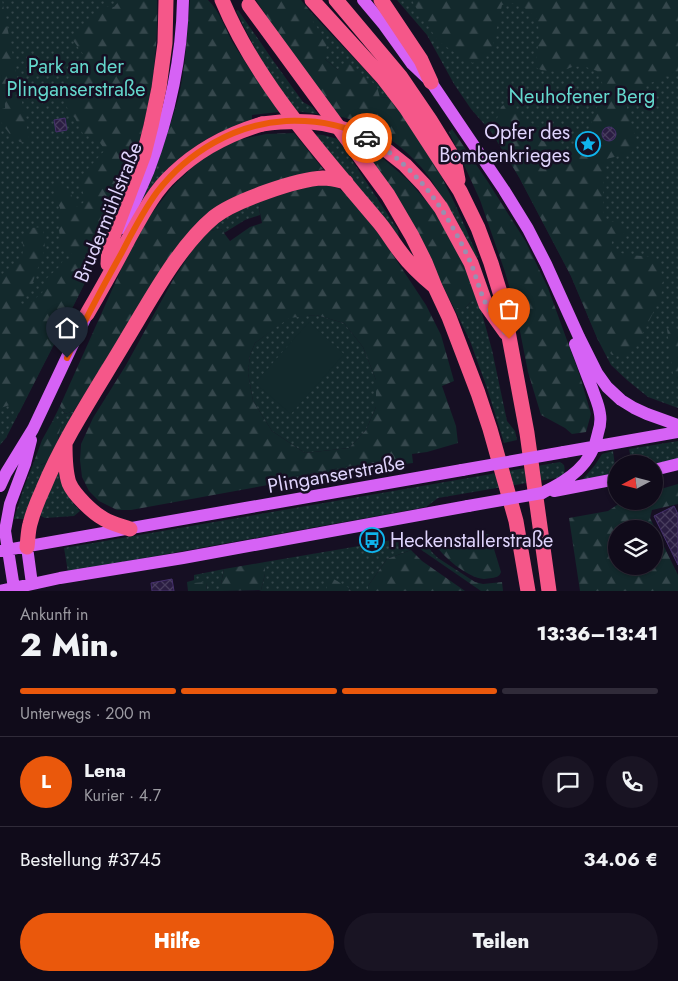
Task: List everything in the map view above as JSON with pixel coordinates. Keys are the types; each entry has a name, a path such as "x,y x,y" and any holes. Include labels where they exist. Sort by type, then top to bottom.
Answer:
{"highway":[{"path":"108,264 109,247 144,154 155,107 165,43 166,0"},
{"path":"222,0 230,20 251,59 281,101 381,224 407,260 418,273 435,287"},
{"path":"312,0 382,78 406,108 460,191 478,228 502,299 527,433 548,591"},
{"path":"336,0 400,76 430,120 454,159 460,191"},
{"path":"381,0 421,60 431,82"},
{"path":"249,5 388,195 425,262 449,317 490,429 516,521 528,591"},
{"path":"87,314 156,193 172,174 191,158 208,146 234,133 262,124 300,121 318,122 362,135 380,145 406,165 424,184 442,208 471,263 486,305 509,339"},
{"path":"27,547 30,525 37,504 65,442 168,272 197,233 215,216 236,204 261,194 289,185 324,178 346,182"},
{"path":"65,442 69,483 77,496 104,520 130,529"}],"main road":[{"name":"Brudermühlstraße","path":"0,486 6,473 34,429 87,314 160,138 171,96 179,51 183,0"},
{"path":"363,0 412,64 431,82 499,182 528,229 597,373 608,388 621,400 634,408 678,425"},
{"path":"565,308 574,339 598,403 600,414 595,447 586,462 574,474 569,484"},
{"name":"Brudermühlstraße","path":"14,588 4,551 5,531 10,504 25,464 34,429"},
{"name":"Plinganserstraße","path":"4,551 678,432"},
{"path":"663,468 678,464"},
{"path":"0,590 542,494 569,484 608,480"},
{"path":"27,547 32,584"}],"green space":[{"name":"Park an der Plinganserstraße","path":"0,0 157,0 152,86 138,147 91,271 6,438 0,445"},
{"path":"0,0 2,0 30,143 20,142 12,137 0,121 0,109 5,108 0,75"},
{"path":"120,0 157,0 155,56 147,110 133,163 115,214 93,265 19,413 10,405 0,408 0,276 22,256 22,236 30,228 43,227 45,249 31,287 19,303 27,305 42,293 47,278 60,266 63,260 70,259 72,254 61,245 59,230 60,208 55,196 56,184 63,184 70,191 76,207 83,203 85,199 79,180 105,150 98,140 83,134 75,118 68,111 63,92 71,72 83,54 72,39 103,6 114,7"},
{"path":"190,0 208,0 212,4 233,43 279,112 252,115 252,121 221,132 199,144 169,170 161,168 158,161 181,87"},
{"path":"256,0 301,0 310,11 310,17 327,42 325,59 338,70 349,64 377,86 380,98 389,97 433,160 456,206 454,209 449,209 425,172 403,149 373,129 338,116 285,45"},
{"name":"Neuhofener Berg","path":"397,0 678,0 678,408 648,397 611,365 598,340 571,276 519,177 492,133 471,109 454,84 427,35"},
{"path":"412,0 678,0 678,72 648,84 626,102 637,144 631,153 606,159 603,189 604,219 624,225 626,231 619,239 612,241 611,250 628,255 655,257 660,265 664,287 635,349 625,354 612,355 598,340 571,276 519,177 492,133 501,107 508,102 531,123 543,129 564,151 579,150 600,97 602,82 597,71 583,66 572,67 559,72 541,70 535,67 539,39 538,20 522,6 514,4 502,5 493,46 473,63 438,41"},
{"path":"238,10 303,102 312,107 318,114 295,111 278,88 263,62 236,11"},
{"path":"310,11 389,97 380,98 325,59 310,17"},
{"path":"0,75 5,108 0,109"},
{"path":"452,129 526,242 548,288 580,376 591,414 586,432 572,434 541,415 528,372 515,306 505,272 480,200 449,132"},
{"path":"294,133 323,169 256,189 154,282 74,411 65,414 60,406 124,263 149,217 172,187 200,160 233,141 266,134"},
{"path":"312,134 338,139 398,230 399,239"},
{"path":"359,147 380,156 408,180 433,209 463,262 477,295 465,308 454,308 419,239"},
{"path":"158,161 169,170 137,208"},
{"path":"321,184 334,185 350,197 383,240 426,305 441,335 454,381 442,386 456,426 458,443 427,452 412,454 413,463 390,466 384,460 273,480 268,485 131,510 117,510 99,501 89,491 82,477 81,444 93,418 126,365 174,278 195,246 209,231 221,229 230,241 250,227 262,223 259,202","holes":["316,315 344,323 363,347 376,380 376,407 366,430 349,448 305,453 272,431 253,401 248,373 250,355 255,343 289,318"]},
{"path":"259,202 260,215 245,220 224,233 221,229 209,231 222,220"},
{"path":"456,206 478,257 476,258 449,209 454,209"},
{"path":"477,295 492,350 507,421 515,431 517,440 504,443 470,341 454,308 465,308"},
{"path":"316,315 344,323 363,347 376,380 376,407 366,430 349,448 305,453 272,431 253,401 248,373 250,355 255,343 289,317"},
{"path":"309,322 344,354 291,414 255,383"},
{"path":"667,329 678,331 678,386 674,381"},
{"path":"60,406 65,414 74,411 59,441 58,422 52,422"},
{"path":"52,422 58,422 61,426 58,436 59,441 48,462 40,465 35,459 42,440"},
{"path":"678,441 678,459 663,462 663,455 630,455 629,449"},
{"path":"613,451 614,455 608,455 608,475 582,480 595,465 602,454"},
{"path":"35,459 41,465 48,462 25,519 14,519 23,490"},
{"path":"384,460 390,466 268,485 273,480"},
{"path":"560,462 564,465 562,477 438,498 426,507 68,572 64,548"},
{"path":"56,473 61,473 67,494 80,511 74,516 45,518 39,515"},
{"path":"678,484 678,504 663,507 663,488"},
{"path":"652,510 651,520 608,520 608,575 663,575 663,544 678,575 678,591 580,591 569,518 608,511"},
{"path":"484,534 490,536 501,572 499,576 484,579 470,575 443,554 434,542"},
{"path":"397,539 403,541 411,550 387,559 368,586 368,591 351,591 349,588 327,586 327,591 259,591 261,590 265,574 265,562 365,545 366,550 381,547 381,542"},
{"path":"429,543 431,551 438,558 436,560 420,549 420,544"},
{"path":"411,550 422,561 465,591 368,591 368,586 387,559"},
{"path":"438,558 475,582 483,584 502,582 503,591 481,591 436,560"},
{"path":"265,562 265,574 261,590 221,591 224,569"},
{"path":"224,569 221,591 207,591 206,583 194,583 194,575"},
{"path":"332,578 351,591 327,591 327,586"},
{"path":"194,580 194,583 206,582 207,591 188,591 187,582"}],"building":[{"path":"65,118 67,130 56,132 54,120"},
{"path":"609,127 614,129 616,134 614,139 609,141 604,139 602,134 604,129"},
{"path":"674,506 678,514 678,565 663,534 663,520 656,520 654,516"},
{"path":"172,579 174,591 152,591 151,583"}],"way so far":[{"path":"367,138 380,145 406,165 424,184 442,208 471,263 486,305 509,339"}],"place":[{"name":"Opfer des Bombenkrieges","path":"588,144"},
{"name":"Heckenstallerstraße","path":"372,540"}],"route":[{"path":"67,358 87,314 142,215 156,193 172,174 191,158 226,136 262,124 279,122 318,122 343,128 367,138"}]}
